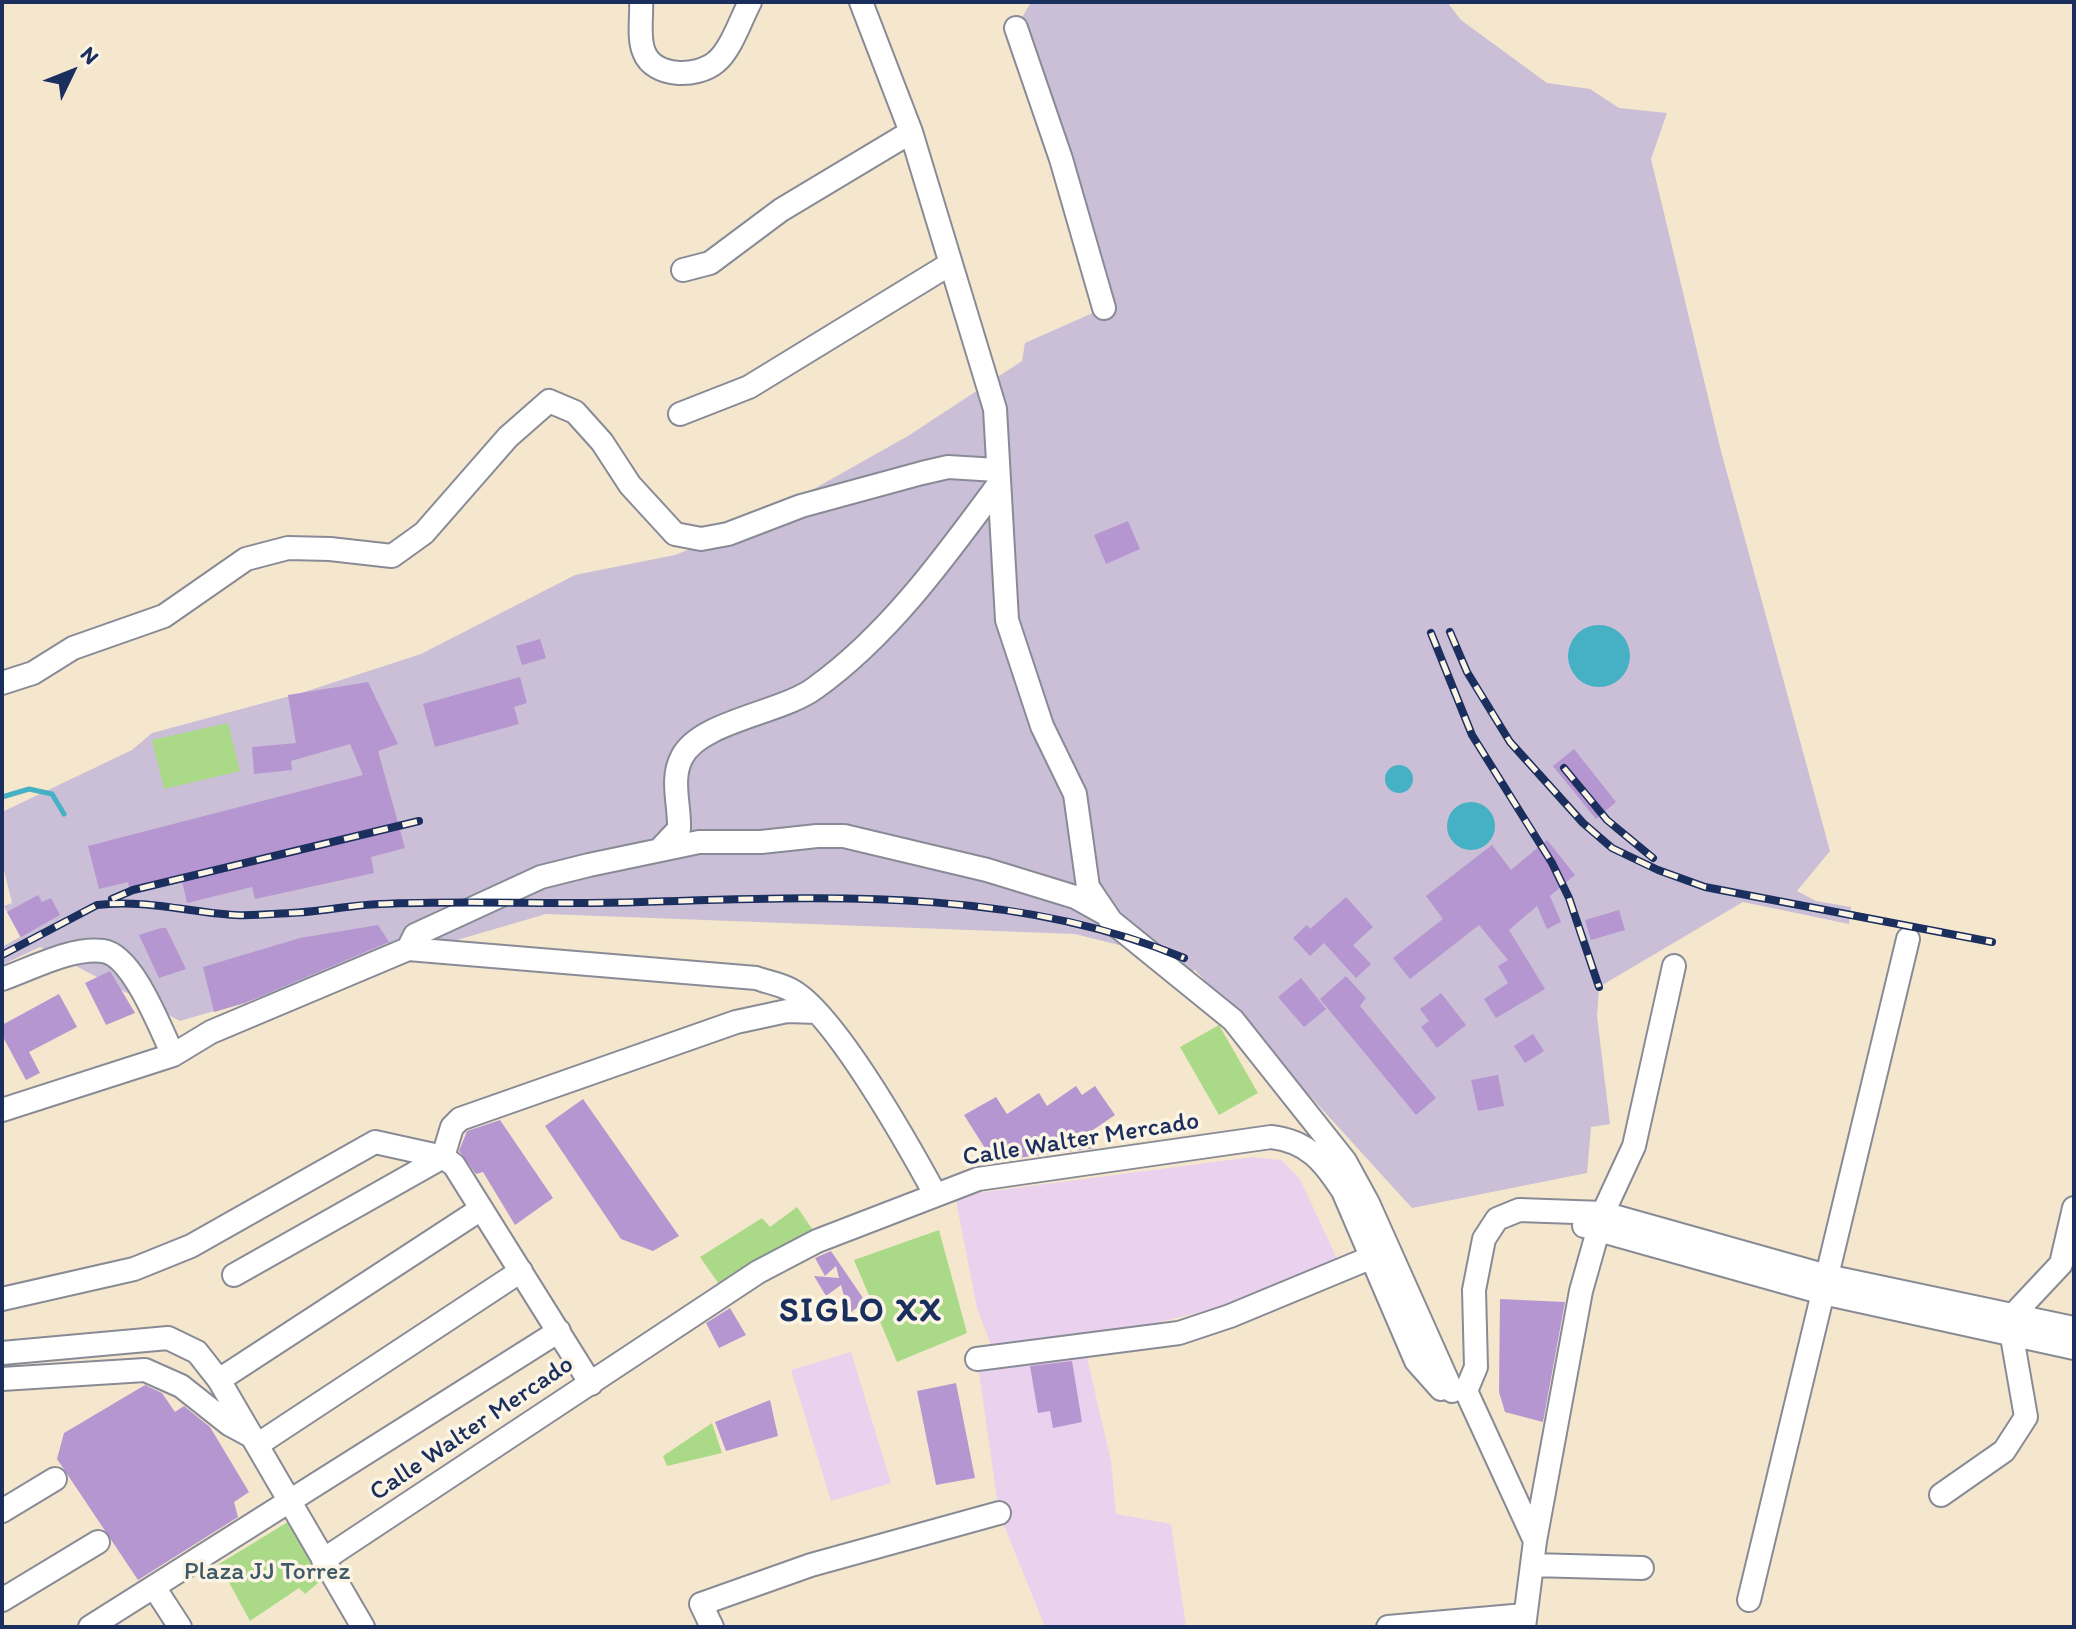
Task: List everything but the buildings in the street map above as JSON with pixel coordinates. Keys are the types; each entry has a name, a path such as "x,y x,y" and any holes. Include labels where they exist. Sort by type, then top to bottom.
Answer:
{"street":[{"path":"641,2 644,53 651,63 674,74 699,70 717,62 750,2"},
{"path":"861,2 911,132 995,409 1007,620 1042,726 1075,794 1088,887 1106,914"},
{"path":"1016,28 1061,159 1104,308"},
{"path":"683,270 710,263 781,210 911,132"},
{"path":"680,414 749,387 950,264"},
{"path":"2,683 33,673 73,648 164,616 246,559 288,548 392,556 424,533 508,437 549,401 575,412 602,442 630,485 675,534 701,539 728,534 801,506 948,467 998,478"},
{"path":"662,847 679,829 675,781 682,755 698,740 726,725 772,710 813,690 850,660 937,566 998,478"},
{"path":"408,949 415,935 541,877 662,847 699,842 844,836 1024,880 1075,897 1106,914 1233,1020 1345,1161 1535,1541"},
{"path":"1749,1600 1908,939"},
{"path":"2,1110 173,1055 211,1032 408,949 756,978 792,990 817,1012 896,1123 935,1194"},
{"path":"2,979 78,953 104,951 123,962 150,1005 173,1055"},
{"path":"1388,1627 1525,1621 1535,1541 1563,1379 1600,1222 1634,1146 1674,966"},
{"path":"234,1275 443,1157 452,1127 460,1119 736,1022 787,1011 817,1012"},
{"name":"Calle Walter Mercado","path":"323,1560 758,1272 817,1241 978,1179 1271,1137 1292,1139 1327,1166 1343,1191 1416,1361 1438,1388 1459,1391"},
{"path":"2,1299 134,1269 191,1246 375,1142 443,1157 454,1165 591,1384"},
{"path":"1941,1495 2004,1451 2026,1417 2013,1322 2061,1264 2074,1208"},
{"path":"219,1380 481,1209"},
{"path":"1459,1391 1476,1367 1474,1290 1487,1232 1503,1214 1519,1210 1600,1222 1825,1284 2013,1322 2074,1328"},
{"path":"977,1359 1179,1333 1230,1316 1370,1258"},
{"path":"256,1441 521,1271"},
{"path":"2013,1322 2074,1348"},
{"path":"90,1627 559,1331"},
{"path":"2,1353 168,1338 197,1352 219,1380 256,1441 288,1502 363,1627"},
{"path":"2,1379 145,1370 181,1386 256,1441"},
{"path":"2,1511 55,1479"},
{"path":"712,1627 701,1604 811,1565 999,1513"},
{"path":"2,1600 98,1542"},
{"path":"1532,1565 1642,1568"},
{"path":"154,1587 180,1627"}],"shaded area":[{"path":"1031,2 1447,2 1461,20 1547,83 1590,89 1619,108 1667,113 1651,159 1721,451 1830,851 1797,891 1816,901 1851,907 1849,924 1743,902 1599,987 1597,1016 1610,1124 1591,1127 1587,1173 1412,1208 1195,970 1189,972 1135,949 1075,934 546,914 180,1021 40,947 2,965 2,947 20,937 4,906 12,903 2,862 2,812 132,750 152,733 301,693 421,654 575,575 675,555 746,527 908,436 1022,361 1025,343 1104,308 1016,28"},
{"path":"1252,1157 1281,1160 1300,1179 1339,1263 1230,1305 1110,1334 994,1353 977,1308 955,1196"},
{"path":"1084,1345 1111,1461 1116,1514 1171,1524 1186,1627 1045,1627 999,1513 979,1372"},
{"path":"851,1352 891,1483 831,1501 791,1370"}],"green space":[{"path":"228,723 240,771 164,789 152,740"},
{"path":"1219,1025 1258,1093 1219,1115 1180,1047"},
{"path":"797,1207 817,1236 723,1290 700,1257 762,1218 770,1227"},
{"path":"939,1230 967,1333 897,1362 854,1260"},
{"path":"712,1423 722,1453 667,1466 663,1456"},
{"name":"Plaza JJ Torrez","path":"291,1520 324,1578 305,1594 299,1588 250,1621 219,1564"}],"water":[{"path":"1599,625 1621,634 1630,656 1621,678 1599,687 1577,678 1568,656 1577,634"},
{"path":"1399,765 1409,769 1413,779 1409,789 1399,793 1389,789 1385,779 1389,769"},
{"path":"1471,802 1488,809 1495,826 1488,843 1471,850 1454,843 1447,826 1454,809"}],"waterway":[{"path":"2,797 29,789 52,794 64,814"}],"railway":[{"path":"1450,632 1467,672 1510,742 1583,823 1612,848 1658,870 1705,887 1992,942"},
{"path":"1431,633 1472,735 1552,863 1569,898 1599,987"},
{"path":"1564,768 1607,820 1653,858"},
{"path":"112,899 133,890 419,821"},
{"path":"2,955 97,905 149,905 249,915 413,903 848,899 984,907 1052,918 1119,935 1184,958"}],"district":[{"name":"SIGLO XX","path":"861,1312"}]}
